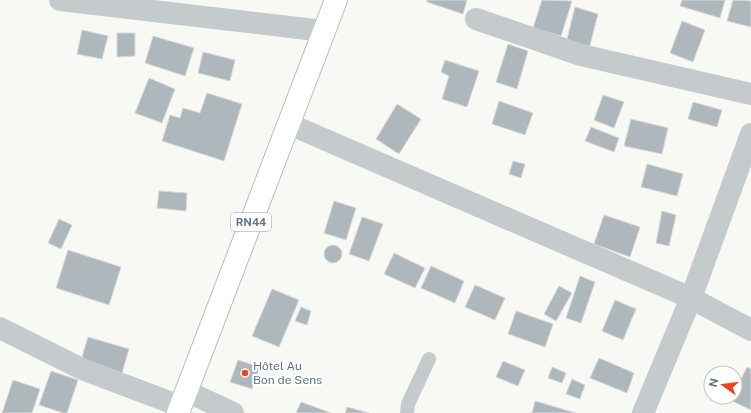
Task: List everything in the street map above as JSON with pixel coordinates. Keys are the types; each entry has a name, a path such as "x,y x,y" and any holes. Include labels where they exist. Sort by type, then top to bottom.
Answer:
{"main road":[{"name":"RN44","path":"181,403 336,0"}],"street":[{"path":"60,0 324,31"},
{"path":"476,19 581,55 751,94"},
{"path":"289,124 691,298 751,330"},
{"path":"643,413 691,298 751,134"},
{"path":"0,328 82,369 181,403 233,413"}],"lane":[{"path":"407,413 408,404 429,359"}],"building":[{"path":"427,0 467,0 463,14 427,2"},
{"path":"542,0 572,1 561,36 533,28"},
{"path":"682,0 725,0 720,18 680,6"},
{"path":"733,0 751,1 751,27 727,21"},
{"path":"575,7 598,14 589,49 566,43"},
{"path":"682,21 705,30 693,62 670,53"},
{"path":"82,30 108,36 102,59 77,54"},
{"path":"117,33 135,33 135,56 117,57"},
{"path":"153,36 194,48 185,76 145,63"},
{"path":"508,44 528,51 517,89 496,82"},
{"path":"203,52 235,60 230,81 198,73"},
{"path":"445,60 479,71 467,107 442,99 449,76 441,72"},
{"path":"149,78 175,89 162,123 135,113"},
{"path":"207,93 242,104 224,161 162,141 170,115 180,118 183,108 200,113"},
{"path":"603,95 624,102 614,128 594,120"},
{"path":"499,101 533,113 525,135 492,124"},
{"path":"693,102 722,110 717,127 688,119"},
{"path":"397,104 421,119 399,154 376,139"},
{"path":"631,119 668,128 662,154 624,146"},
{"path":"591,127 619,138 614,152 585,141"},
{"path":"513,161 525,164 521,178 509,174"},
{"path":"647,164 683,174 677,196 641,187"},
{"path":"159,191 187,193 186,211 157,208"},
{"path":"334,201 356,208 346,240 324,233"},
{"path":"662,211 676,215 669,246 656,243"},
{"path":"604,215 640,227 630,257 594,244"},
{"path":"362,217 383,224 369,261 349,254"},
{"path":"59,219 72,225 61,249 48,243"},
{"path":"333,245 339,248 342,254 339,260 333,263 327,260 324,254 327,248"},
{"path":"68,250 121,267 109,305 56,288"},
{"path":"394,253 425,268 415,288 384,274"},
{"path":"431,266 464,281 455,303 421,288"},
{"path":"580,276 595,282 581,323 566,318"},
{"path":"475,285 505,298 495,320 465,307"},
{"path":"559,286 572,293 556,321 544,314"},
{"path":"272,289 299,300 279,347 252,336"},
{"path":"615,300 636,309 623,340 602,331"},
{"path":"301,307 311,311 307,325 295,321"},
{"path":"516,311 553,324 545,347 508,334"},
{"path":"88,337 129,349 122,373 81,360"},
{"path":"599,358 634,373 627,393 590,378"},
{"path":"238,360 260,367 252,389 230,382"},
{"path":"503,361 525,370 518,386 496,377"},
{"path":"552,367 566,373 562,383 548,378"},
{"path":"747,367 751,369 751,410 740,405 743,405 743,375"},
{"path":"51,371 78,380 67,413 39,405"},
{"path":"572,379 585,385 580,399 566,394"},
{"path":"13,380 40,389 32,413 2,413"},
{"path":"535,401 576,413 532,413"},
{"path":"301,402 331,413 296,413"},
{"path":"347,407 369,413 345,413"}],"place":[{"name":"Hôtel Au Bon de Sens","path":"245,373"}]}
